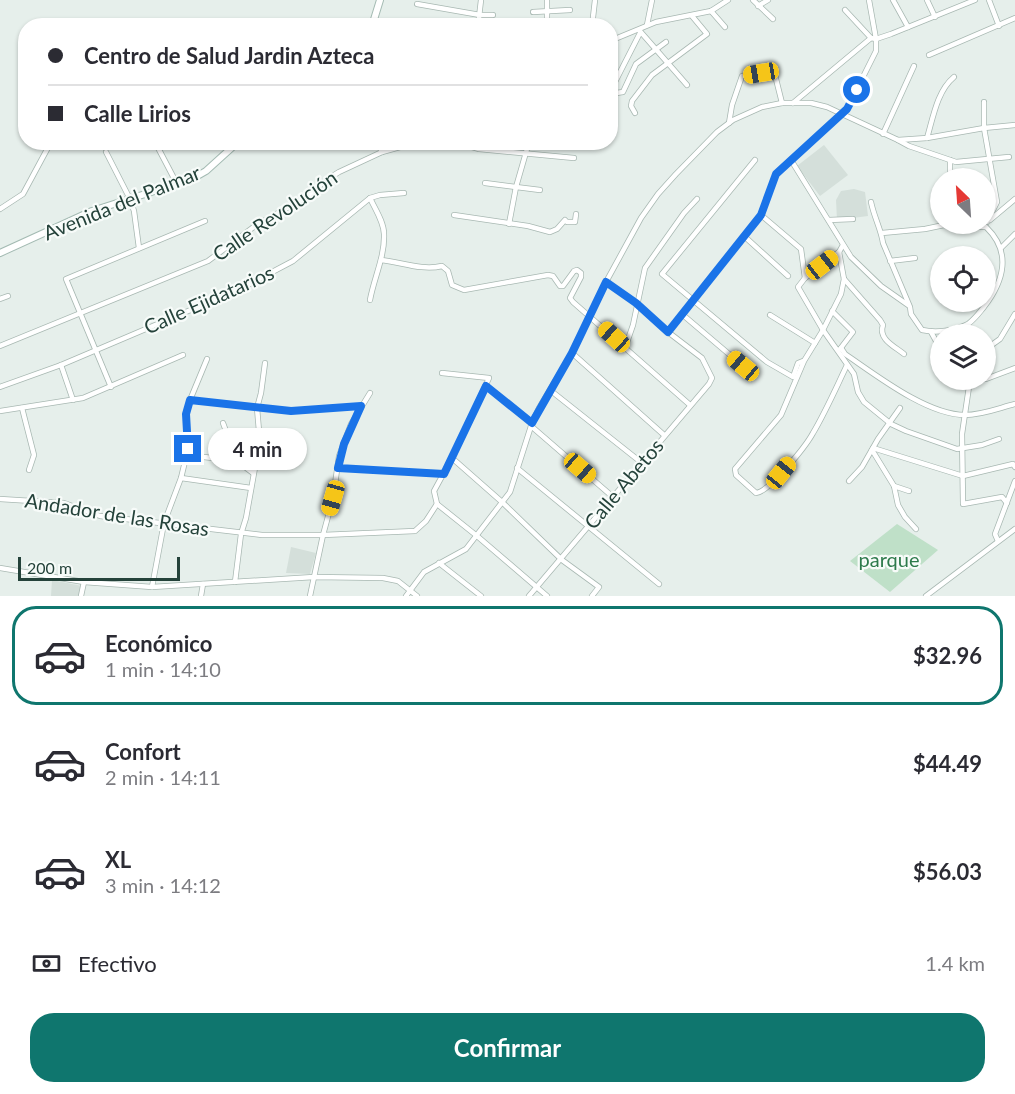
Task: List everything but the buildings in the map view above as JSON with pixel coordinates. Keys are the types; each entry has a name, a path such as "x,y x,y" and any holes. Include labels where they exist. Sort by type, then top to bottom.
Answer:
{"street":[{"path":"374,18 380,0"},
{"path":"479,18 481,0"},
{"path":"547,0 548,18"},
{"path":"593,18 595,0"},
{"path":"647,25 652,0"},
{"path":"618,38 639,31 647,25 711,11 720,2 728,0"},
{"path":"753,0 773,19"},
{"path":"758,6 768,0"},
{"path":"606,282 636,303 668,332 761,215 776,174 847,109 876,51 869,2 874,0"},
{"path":"893,0 908,27"},
{"path":"927,0 935,17"},
{"path":"957,0 960,6"},
{"path":"794,103 813,85 874,39 975,0"},
{"path":"989,0 999,26"},
{"path":"417,4 480,15 493,15"},
{"path":"533,12 570,10"},
{"path":"845,10 874,39"},
{"path":"711,11 726,27"},
{"path":"635,113 631,106 632,101 652,75 707,34 692,16"},
{"path":"928,55 1015,18"},
{"path":"639,31 687,85"},
{"path":"618,76 639,31"},
{"path":"618,93 622,92 636,64 666,42"},
{"path":"883,134 914,66"},
{"path":"729,123 732,105 742,76 774,70 782,103"},
{"path":"927,138 941,96 949,81 954,77"},
{"path":"984,102 984,128 991,168"},
{"path":"406,596 424,573 466,549 510,492 532,424 572,353 606,282 641,218 658,194 717,132 729,123 762,107 782,103 811,103 842,113 909,146 956,162 1009,157"},
{"path":"898,140 1015,125"},
{"path":"0,209 23,194 47,150"},
{"path":"159,150 177,184"},
{"name":"Avenida del Palmar","path":"0,253 92,212 177,184 206,171 228,150"},
{"name":"Calle Revolución","path":"0,344 208,261 255,226 308,196 326,180 355,164 389,150"},
{"path":"491,150 574,158"},
{"path":"509,224 516,187 528,150"},
{"path":"106,152 130,199 139,248"},
{"path":"755,160 662,274 767,362 793,377 798,363 804,361"},
{"path":"791,160 851,257 881,286 910,307"},
{"path":"950,160 950,168"},
{"path":"484,183 540,190"},
{"path":"370,300 381,260 384,233 370,198 404,193"},
{"name":"Calle Ejidatarios","path":"0,387 240,289 293,261 370,198"},
{"path":"625,348 633,325 645,268 684,213 697,199"},
{"path":"996,215 1015,199"},
{"path":"871,202 873,215 882,233 883,243 911,314 922,330 930,332"},
{"path":"454,215 528,226 549,232 557,229 566,221 574,223 576,214"},
{"path":"761,215 801,249 806,278"},
{"path":"829,220 853,219"},
{"path":"111,387 66,279 205,221"},
{"path":"882,233 930,228"},
{"path":"965,324 975,319 999,284 1002,274 1001,248 992,234"},
{"path":"1001,248 1015,234"},
{"path":"744,236 788,276"},
{"path":"843,245 839,252 798,287 823,330 839,349 908,396 952,414 978,414 1015,404"},
{"path":"839,252 844,279 841,294 804,361 783,410 735,469 735,472 756,492 759,493 781,473 812,435 847,366"},
{"path":"890,261 915,258"},
{"path":"381,260 432,268 442,266 448,271 452,285 464,290 548,275 553,276 560,286 563,286 573,271 577,270 581,273 581,278 570,298 690,405"},
{"path":"844,279 880,320 883,325 881,331 883,337 904,354"},
{"path":"0,299 8,296"},
{"path":"832,310 853,332 839,349"},
{"path":"996,342 1015,314"},
{"path":"683,315 743,366"},
{"path":"770,315 815,343"},
{"name":"Calle Abetos","path":"530,596 709,384 712,378 702,358 668,332"},
{"path":"839,349 847,366 854,374 858,392 864,402 891,424 962,449 999,439"},
{"path":"572,353 664,435"},
{"path":"0,411 83,398 183,355"},
{"path":"152,587 164,523 181,478 188,449 186,414 207,359"},
{"path":"235,582 241,534 258,451 257,408 265,363"},
{"path":"61,364 73,399"},
{"path":"996,375 1015,368"},
{"path":"442,373 489,378 434,491 437,504 548,596"},
{"path":"486,386 613,497"},
{"path":"550,390 642,463"},
{"path":"969,390 962,449 963,504 1002,497 1007,503"},
{"path":"310,596 344,444 361,406 370,393"},
{"path":"190,400 291,411 361,406"},
{"path":"22,408 34,455 29,471"},
{"path":"849,481 862,467 900,408"},
{"path":"223,423 237,461"},
{"path":"872,449 954,475 963,476 1014,466"},
{"path":"872,449 894,486 898,505 916,529"},
{"path":"204,458 237,461 253,473"},
{"path":"452,458 562,560 599,587 592,596"},
{"path":"338,468 444,474"},
{"path":"517,468 659,584"},
{"path":"181,478 251,488"},
{"path":"998,541 995,534 1015,481"},
{"path":"894,486 909,491"},
{"name":"Andador de las Rosas","path":"0,499 64,503 100,516 241,534 323,535 415,531 426,521 437,504"},
{"path":"926,596 1015,529"},
{"path":"439,563 481,596"},
{"path":"0,568 84,582 152,587 314,577 383,578 398,581 417,596"},
{"path":"81,596 84,582"},
{"path":"201,596 203,584"}],"shaded area":[{"path":"851,78 859,83 849,100 841,95"},
{"path":"824,145 848,175 820,196 797,166"},
{"path":"854,189 865,192 868,216 837,220 836,200 841,191"},
{"path":"291,547 316,553 310,574 286,573"},
{"path":"52,580 82,586 80,596 51,596"}],"green space":[{"name":"parque","path":"897,524 938,550 890,592 850,561"}],"route":[{"path":"188,449 186,414 190,400 291,411 361,406 351,424 339,456 338,468 444,474 486,386 532,423 572,353 606,282 636,303 668,332 761,215 776,174 847,109 857,90"}]}
